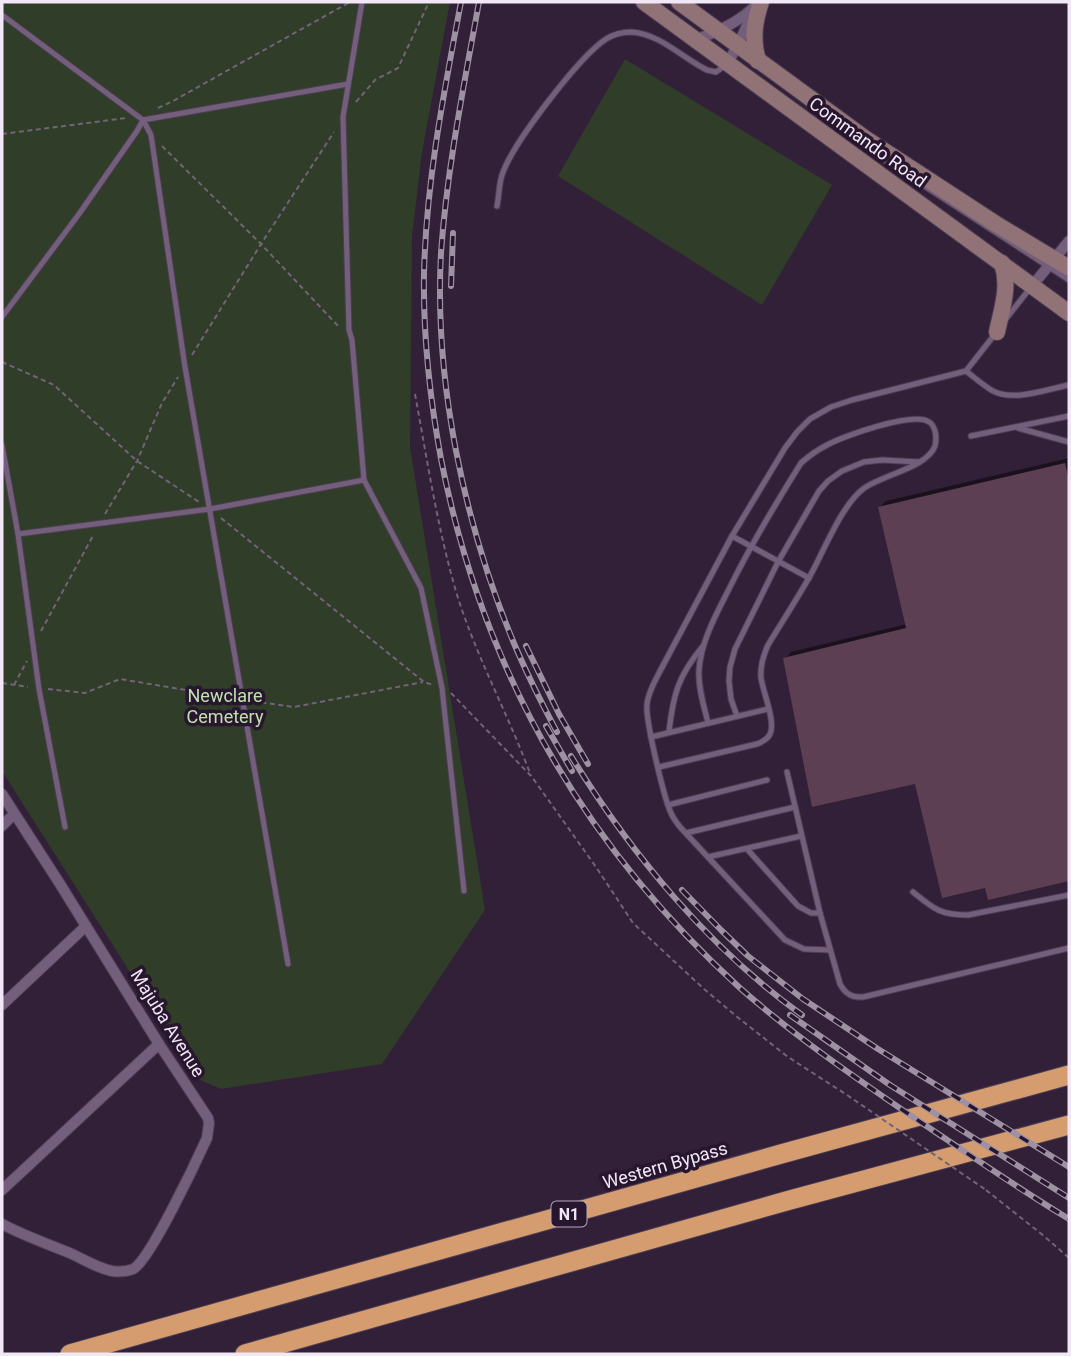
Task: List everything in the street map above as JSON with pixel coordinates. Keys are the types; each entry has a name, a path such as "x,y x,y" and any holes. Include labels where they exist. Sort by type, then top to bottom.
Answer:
{"highway":[{"name":"Western Bypass","path":"70,1354 1069,1075"},
{"path":"245,1354 790,1200 1069,1125"}],"main road":[{"name":"Commando Road","path":"644,2 707,36 733,54 872,170 1036,281 1069,313"},
{"name":"Commando Road","path":"678,2 707,36 733,54 758,61 877,147 996,224 1050,263 1069,268"},
{"path":"758,3 754,28 758,61"},
{"path":"997,256 1005,273 1006,287 997,332"}],"street":[{"path":"707,36 733,23 758,3"},
{"path":"733,54 758,3"},
{"path":"1036,281 1069,241"},
{"name":"Majuba Avenue","path":"2,794 209,1123 209,1132 199,1155 139,1266 125,1272 102,1268 2,1224"},
{"path":"2,825 14,814"},
{"path":"2,1006 86,926"},
{"path":"2,1190 159,1044"}],"lane":[{"path":"362,2 343,117 349,330 363,480 421,588 442,688 464,891"},
{"path":"654,2 707,36"},
{"path":"670,2 707,36"},
{"path":"2,15 140,118 151,135 185,367 288,964"},
{"path":"497,206 502,175 518,144 565,81 595,48 617,33 627,32 656,38 697,65 716,72 733,54 855,139"},
{"path":"140,118 348,84"},
{"path":"2,317 137,131 140,118"},
{"path":"865,148 1050,263 1069,281"},
{"path":"831,950 804,949 785,940 671,814 651,737 646,705 651,690 732,536 797,432 810,419 831,407 966,371 1036,281"},
{"path":"966,371 1003,395 1014,396 1069,385"},
{"path":"971,436 1069,416"},
{"path":"659,767 757,744 769,736 771,730 761,675 763,656 854,497 877,480 929,456 935,447 936,438 934,428 929,422 922,419 892,423 853,433 826,445 801,463 751,546 703,645 699,670 708,723"},
{"path":"1015,427 1069,442"},
{"path":"2,445 18,534 39,689 65,827"},
{"path":"737,716 729,681 735,649 778,562 819,491 842,471 864,462 920,462"},
{"path":"18,534 209,509 363,480"},
{"path":"732,536 809,578"},
{"path":"669,733 672,702 678,684 703,645"},
{"path":"651,737 768,709"},
{"path":"787,772 820,913 840,984 846,993 857,998 1069,948"},
{"path":"668,805 767,780"},
{"path":"686,833 795,807"},
{"path":"708,857 801,836"},
{"path":"747,849 798,906 811,913 820,913"},
{"path":"913,892 936,910 952,915 968,915 1069,895"}],"path":[{"path":"2,134 140,118 350,2"},
{"path":"14,685 43,625 136,461 162,403 343,117 375,80 398,68 429,2"},
{"path":"151,135 261,244 352,340"},
{"path":"2,362 54,385 136,461 209,509 424,682 453,694 531,777 633,923 704,989 788,1057 986,1190 1069,1258"},
{"path":"415,394 442,536 456,589 482,661 519,742 531,777"},
{"path":"2,683 85,693 120,678 294,708 424,682"}],"green space":[{"name":"Newclare Cemetery","path":"2,2 450,2 422,152 412,236 410,447 485,910 382,1064 221,1089 198,1079 2,771"},
{"path":"625,59 832,185 762,305 558,176"}],"building":[{"path":"1065,463 1069,480 1069,881 988,900 985,888 942,898 915,784 812,807 783,658 906,628 878,507"}],"railway":[{"path":"461,2 428,205 424,274 426,344 437,436 459,536 483,610 512,681 547,748 587,813 633,874 684,933 740,988 864,1083 1069,1219"},
{"path":"479,2 447,190 441,253 442,351 456,451 480,549 513,641 557,732"},
{"path":"451,286 453,233"},
{"path":"526,646 559,714 588,764"},
{"path":"546,726 572,771"},
{"path":"571,756 619,828 674,897 735,960 802,1015"},
{"path":"682,890 748,956 803,999 878,1049 1069,1167"},
{"path":"790,1015 890,1085 1069,1198"}]}
